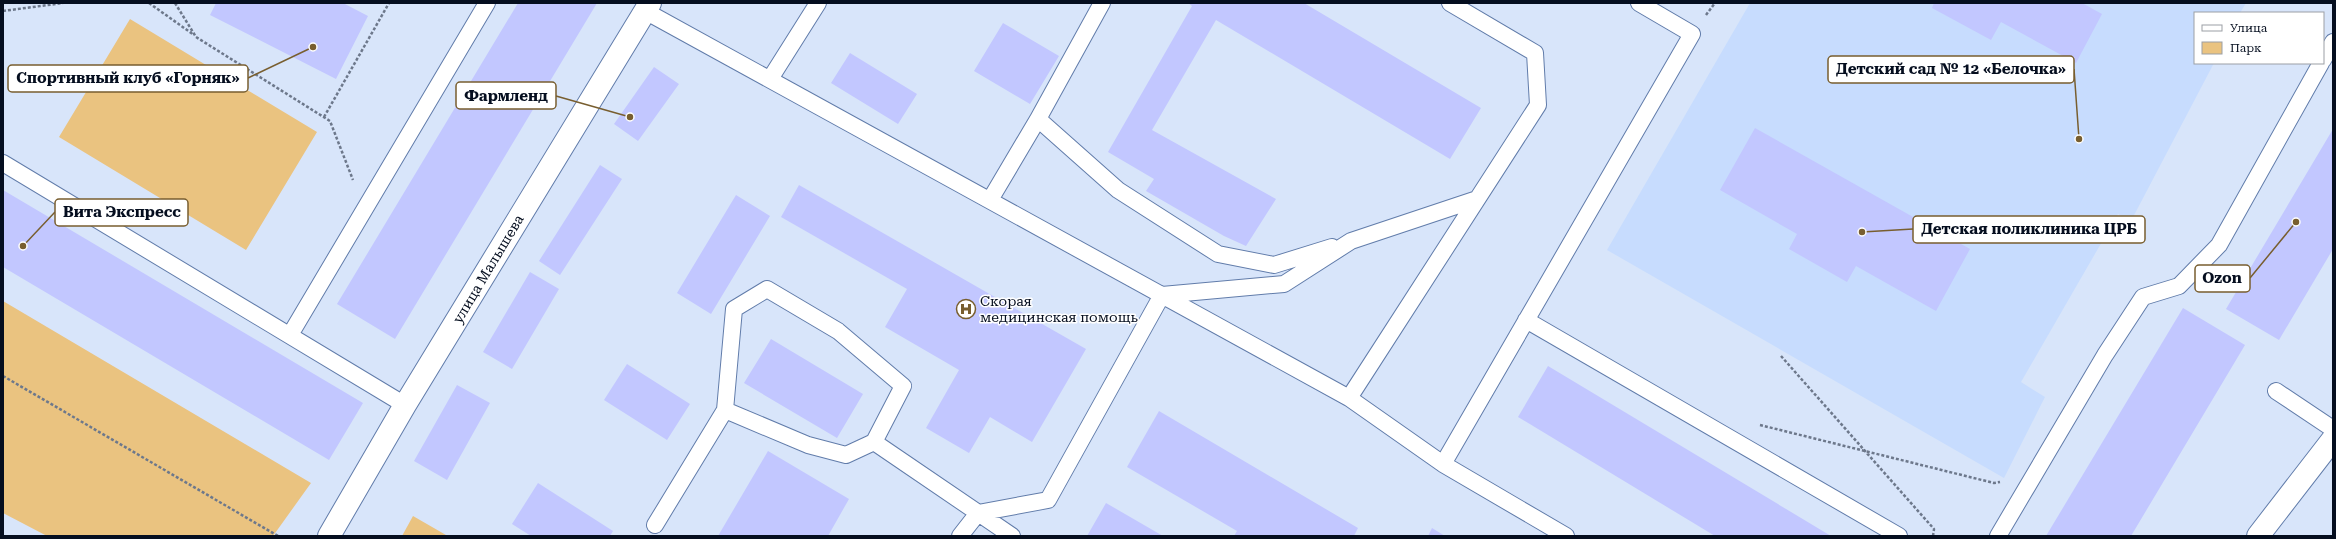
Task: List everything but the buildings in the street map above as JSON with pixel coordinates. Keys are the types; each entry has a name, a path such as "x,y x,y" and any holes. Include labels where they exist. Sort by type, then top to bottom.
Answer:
{"street":[{"name":"улица Малышева","path":"329,536 405,405 647,7"},
{"path":"2258,536 2333,439"}],"lane":[{"path":"290,336 487,3"},
{"path":"770,79 818,3"},
{"path":"990,200 1038,119 1102,3"},
{"path":"1349,398 1538,105 1536,53 1450,3"},
{"path":"1443,464 1692,34 1639,3"},
{"path":"647,7 770,79 1349,398 1443,464 1566,536"},
{"path":"2324,58 2333,42"},
{"path":"1998,536 2104,355 2142,297 2179,286 2219,245 2320,64"},
{"path":"1038,119 1118,190 1218,254 1274,265 1477,199"},
{"path":"3,163 405,405"},
{"path":"1162,295 1284,284 1351,241"},
{"path":"655,525 725,410 734,309 767,289 838,331 903,386 874,442 846,455 808,445 725,410"},
{"path":"960,536 978,513 1048,500 1162,295"},
{"path":"1526,320 1899,536"},
{"path":"2276,391 2333,429"},
{"path":"874,442 1012,536"}],"path":[{"path":"3,11 62,3"},
{"path":"149,3 196,37 330,121 364,211"},
{"path":"175,3 196,37"},
{"path":"324,117 389,3"},
{"path":"1781,356 1934,529 1934,536"},
{"path":"3,376 278,536"},
{"path":"1738,442 1756,424 1862,448 1994,483 2033,478"}],"shaded area":[{"path":"1750,3 2246,3 2241,12 2194,12 2194,64 2213,64 2131,221 2118,214 2021,382 2045,397 2004,478 1607,250"}],"green space":[{"path":"130,19 317,132 246,250 59,137"},
{"path":"3,301 311,483 273,536 47,536 3,513"},
{"path":"413,516 446,535 447,536 402,536"}],"place":[{"name":"Спортивный клуб «Горняк»","path":"313,47"},
{"name":"Фармленд","path":"630,117"},
{"name":"Детский сад № 12 «Белочка»","path":"2079,139"},
{"name":"Ozon","path":"2296,222"},
{"name":"Детская поликлиника ЦРБ","path":"1862,232"},
{"name":"Вита Экспресс","path":"23,246"},
{"name":"Скорая медицинская помощь","path":"966,309"}]}
